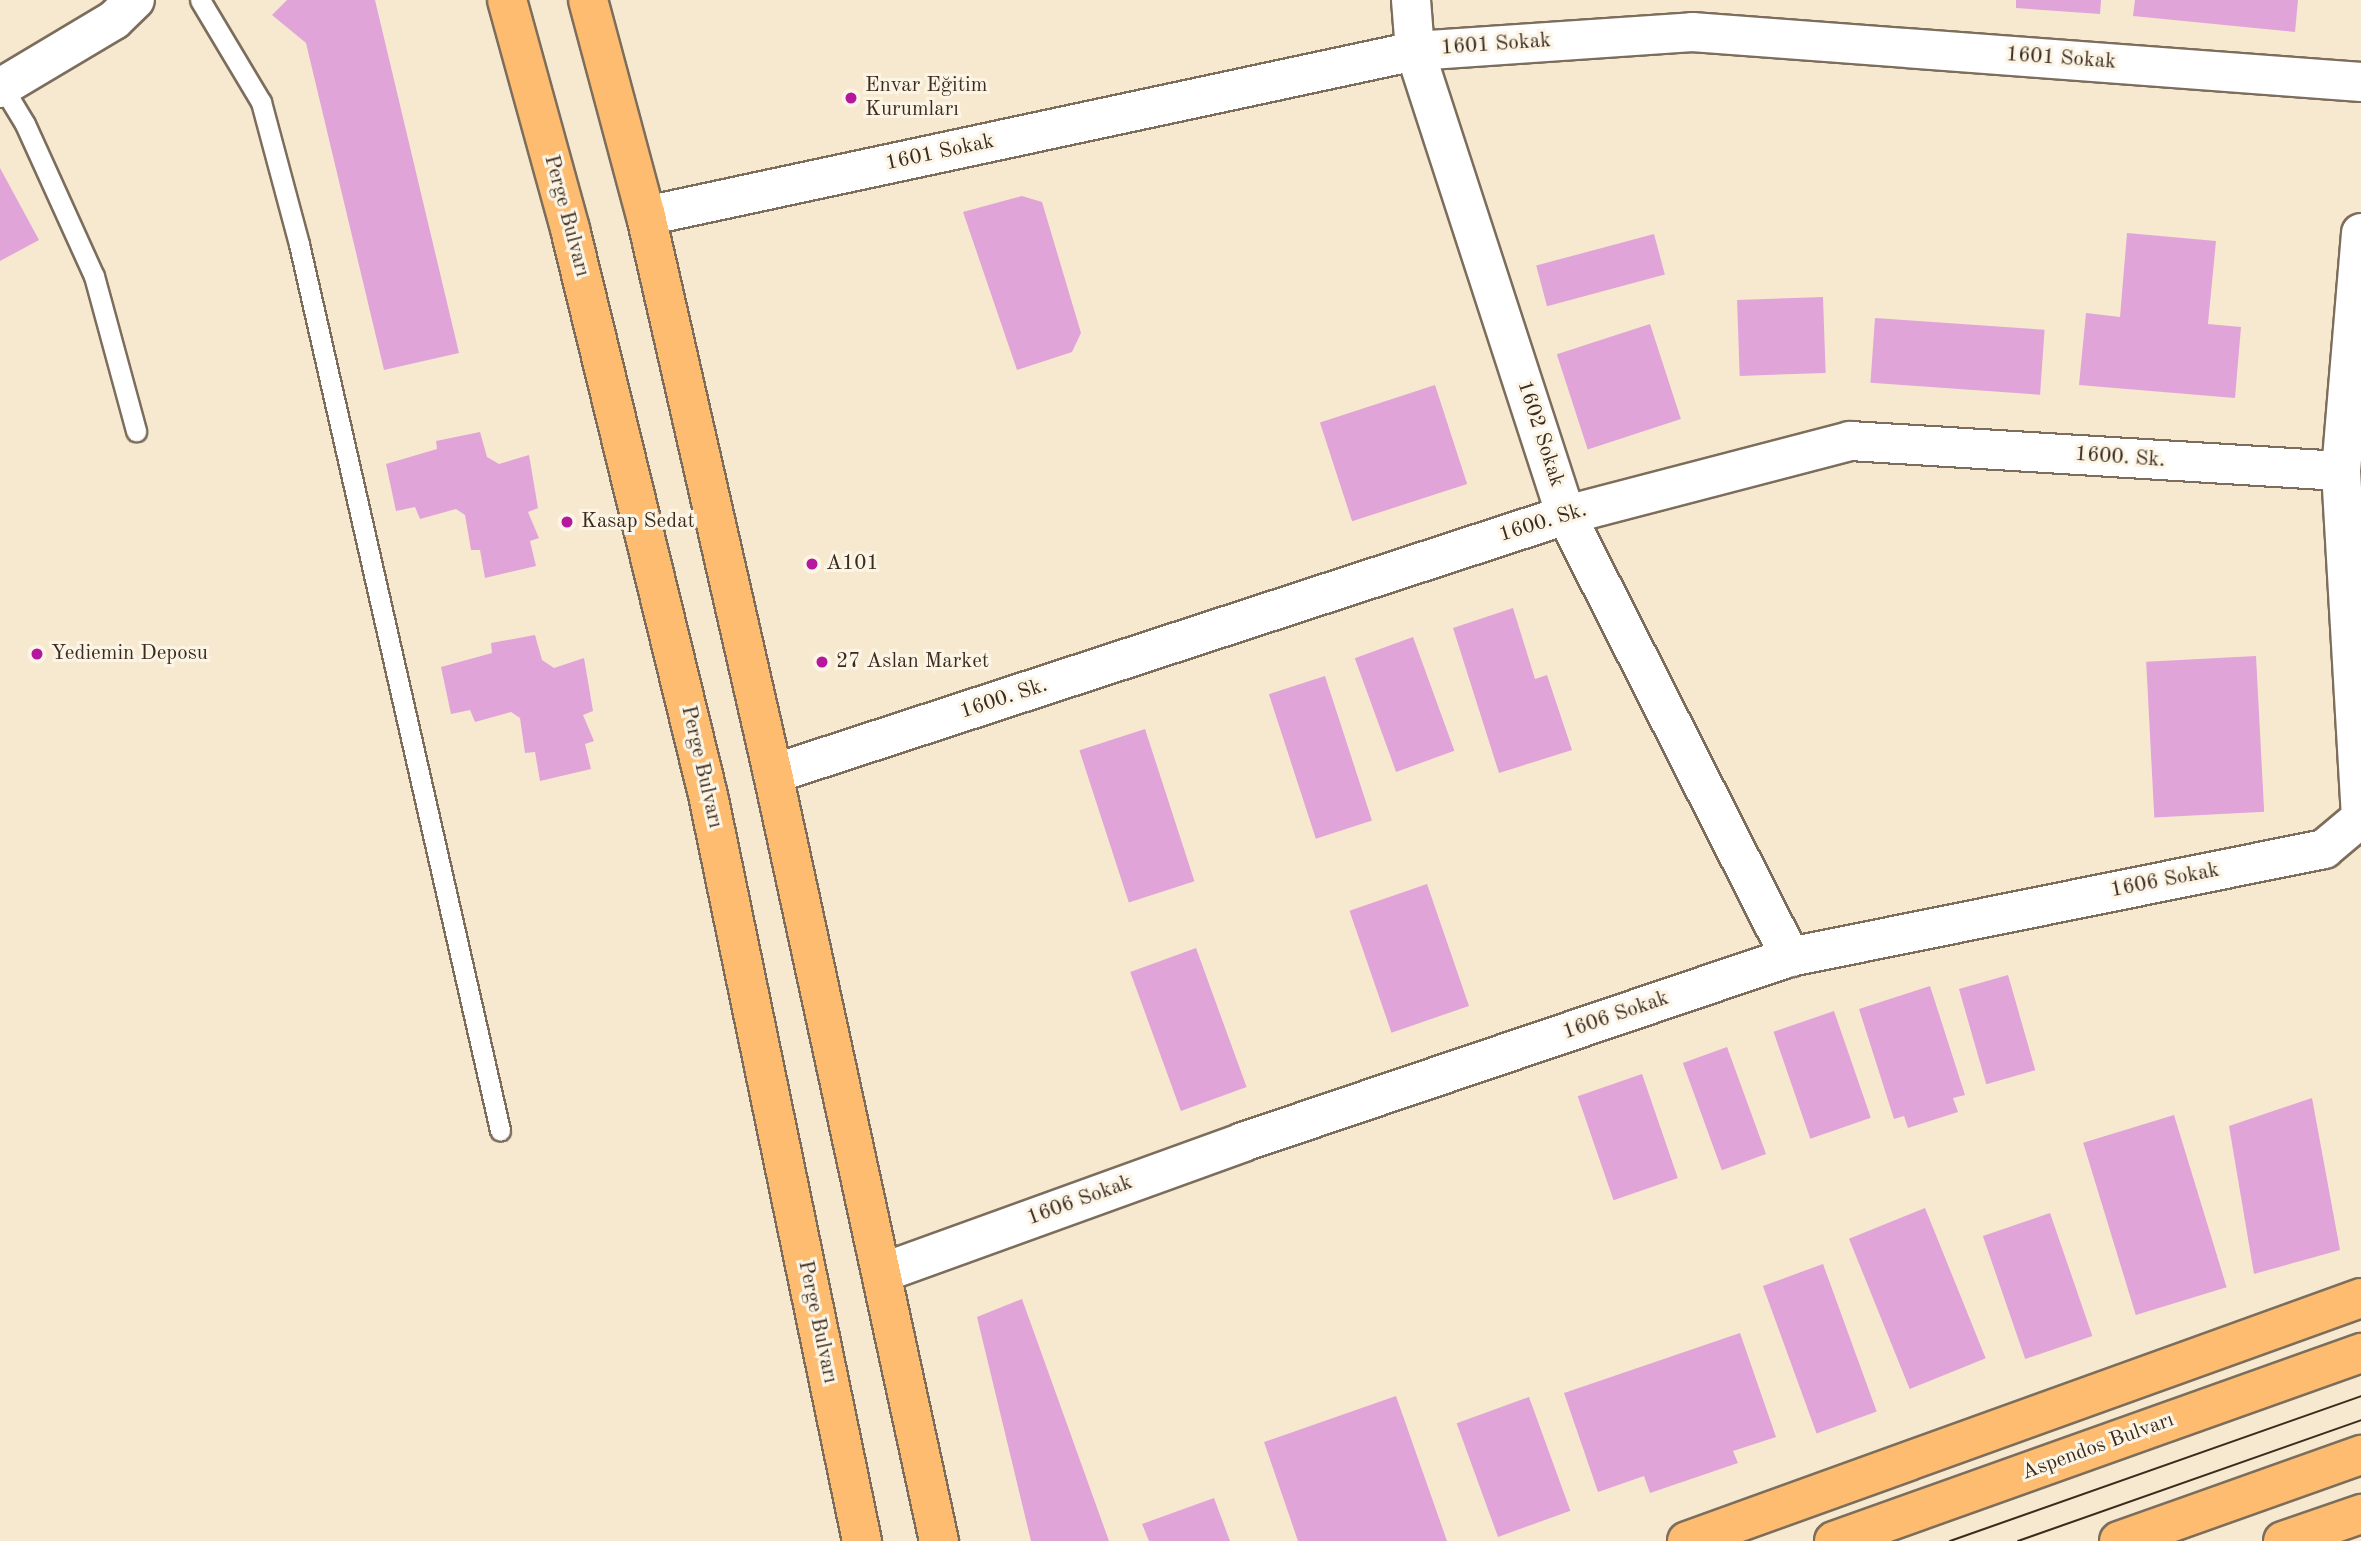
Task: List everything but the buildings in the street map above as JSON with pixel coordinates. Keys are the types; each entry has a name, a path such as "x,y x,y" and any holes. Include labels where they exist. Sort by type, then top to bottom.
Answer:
{"main road":[{"name":"Perge Bulvarı","path":"507,0 570,229 708,795 862,1541"},
{"path":"588,0 646,216 773,774 939,1541"},
{"path":"1687,1541 2361,1298"},
{"name":"Aspendos Bulvarı","path":"1834,1541 2361,1353"},
{"path":"2119,1541 2361,1455"},
{"path":"2284,1541 2361,1514"}],"street":[{"path":"1,87 114,20 135,0"},
{"name":"1602 Sokak","path":"1411,0 1415,51 1566,515 1790,957"},
{"name":"1601 Sokak","path":"646,216 1415,51 1692,32 2361,82"},
{"path":"2361,233 2341,471 2361,818"},
{"name":"1600. Sk.","path":"773,774 1566,515 1850,441 2341,471"},
{"name":"1606 Sokak","path":"882,1273 1243,1142 1790,957 2324,849 2361,818"}],"lane":[{"path":"200,0 261,102 299,244 500,1130"},
{"path":"1,87 25,124 94,276 136,431"}],"tram line":[{"path":"1950,1541 2361,1396"},
{"path":"2018,1541 2361,1420"}],"place":[{"name":"Envar Eğitim Kurumları","path":"851,98"},
{"name":"Kasap Sedat","path":"567,522"},
{"name":"A101","path":"812,564"},
{"name":"Yediemin Deposu","path":"37,654"},
{"name":"27 Aslan Market","path":"822,662"}]}
